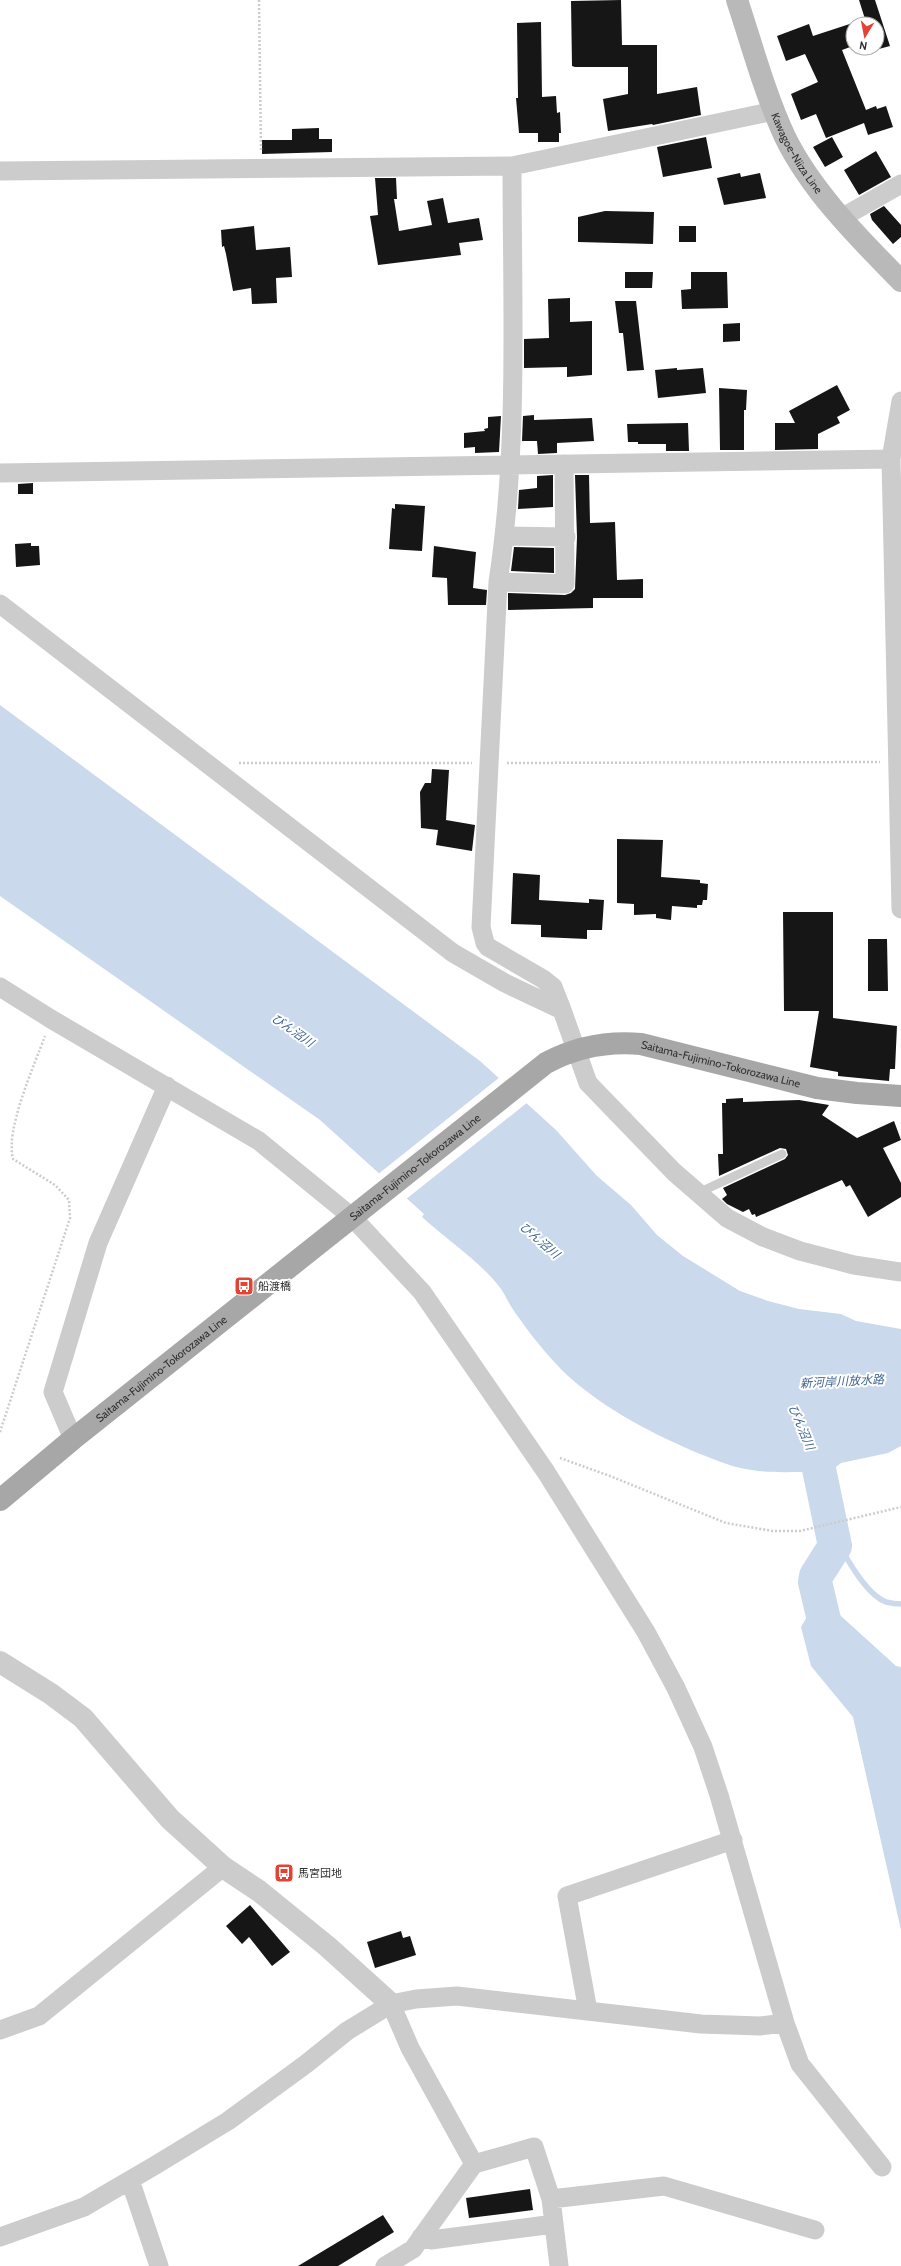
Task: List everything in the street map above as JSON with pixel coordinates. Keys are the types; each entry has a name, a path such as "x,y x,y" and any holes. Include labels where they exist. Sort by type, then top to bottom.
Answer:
{"main road":[{"name":"Kawagoe-Niiza Line","path":"737,0 774,110 786,138 801,164 842,217 901,280"},
{"name":"Saitama-Fujimino-Tokorozawa Line","path":"0,1500 73,1439 546,1063 577,1049 613,1042 641,1044 817,1088 857,1094 901,1096"}],"street":[{"path":"0,171 262,167 512,166 774,110"},
{"path":"512,166 511,464 505,536 498,582 491,763 486,827 482,935 488,947 543,979 553,987 577,1049 588,1083 674,1172 728,1218 775,1242 800,1251 854,1266 901,1272"},
{"path":"842,217 901,184"},
{"path":"901,401 891,459 901,909"},
{"path":"0,472 226,471 511,464 891,459"},
{"path":"498,582 565,584 566,536 564,464"},
{"path":"505,536 566,536"},
{"path":"0,604 453,953 505,984 562,1010"},
{"path":"0,987 51,1019 260,1141 356,1215 422,1292 532,1453 646,1632 676,1688 703,1747 734,1840 785,2023 800,2064 882,2167"},
{"path":"73,1439 53,1392 98,1243 167,1086"},
{"path":"0,1662 51,1694 82,1718 170,1819 223,1867 259,1891 328,1947 390,2004 410,2048 474,2164"},
{"path":"588,2011 567,1896 734,1840"},
{"path":"0,2030 39,2016 223,1867"},
{"path":"0,2237 84,2207 130,2180 228,2121 347,2032 390,2004 416,1999 457,1996 701,2024 760,2026 785,2023"},
{"path":"385,2266 413,2249 474,2164 534,2147 551,2199 560,2266"},
{"path":"130,2180 160,2266"},
{"path":"551,2199 664,2186 815,2230"},
{"path":"421,2237 431,2240 554,2224"}],"lane":[{"path":"698,1193 782,1154"}],"path":[{"path":"259,0 262,167"},
{"path":"237,763 897,762"},
{"path":"0,1432 70,1218 69,1200 55,1185 13,1159 10,1148 23,1095 51,1019"},
{"path":"532,1453 552,1455 610,1476 726,1523 785,1532 800,1531 901,1507"}],"water":[{"name":"新河岸川放水路","path":"0,705 480,1061 556,1130 597,1176 631,1205 657,1235 683,1256 740,1291 768,1301 799,1309 841,1314 856,1321 901,1329 901,1446 888,1453 841,1463 836,1467 834,1480 830,1481 834,1512 825,1514 819,1484 813,1485 806,1472 758,1471 739,1468 700,1454 648,1429 614,1410 598,1400 568,1376 553,1361 526,1328 500,1288 490,1276 422,1217 424,1214 320,1120 0,896"},
{"path":"819,1596 896,1666 901,1667 901,1930 853,1717 811,1666 801,1627"}],"pier":[{"path":"500,1077 528,1102 405,1200 377,1175"}],"building":[{"path":"621,0 622,45 657,45 657,94 697,87 701,115 653,125 608,131 603,99 628,94 628,67 572,66 571,1"},
{"path":"859,0 875,0 880,16 864,16"},
{"path":"541,22 542,97 556,96 557,113 560,112 561,133 559,133 559,142 538,142 538,133 519,133 516,98 518,98 517,23"},
{"path":"809,24 813,36 845,26 845,49 842,50 866,110 876,106 877,109 886,106 893,127 868,135 864,123 826,138 816,114 801,120 791,94 818,82 805,54 786,61 777,36"},
{"path":"885,31 890,46 885,47"},
{"path":"319,128 319,139 332,139 332,152 262,154 262,140 292,140 292,129"},
{"path":"706,137 712,168 663,177 657,147"},
{"path":"832,137 843,157 825,167 813,147"},
{"path":"876,151 891,177 859,195 844,170"},
{"path":"740,173 741,177 760,173 766,198 724,205 717,178"},
{"path":"375,178 396,178 397,199 394,199 399,231 432,225 427,201 443,198 448,223 479,218 483,240 459,243 461,255 378,265 370,216 378,215"},
{"path":"884,206 901,225 901,237 893,244 872,220 870,214"},
{"path":"605,211 654,212 653,244 578,242 578,217"},
{"path":"254,226 256,250 290,247 292,277 276,278 277,303 252,304 251,288 233,291 224,246 222,247 221,230"},
{"path":"679,226 696,226 696,242 679,242"},
{"path":"625,272 653,272 652,288 625,288"},
{"path":"691,272 727,272 728,308 682,309 681,290 691,289"},
{"path":"570,298 570,322 592,321 592,375 567,377 567,367 524,368 524,339 549,338 548,299"},
{"path":"615,301 636,301 644,370 627,371 623,333 619,333"},
{"path":"740,323 740,341 723,342 723,324"},
{"path":"677,368 677,370 703,368 706,393 658,398 655,370"},
{"path":"837,385 850,410 837,417 840,423 818,434 818,449 775,450 775,423 795,423 789,411"},
{"path":"719,388 747,390 746,410 744,410 744,450 720,450"},
{"path":"534,415 534,420 592,418 594,441 557,443 557,453 538,454 537,441 522,441 523,416"},
{"path":"501,416 499,452 475,453 475,447 464,448 464,433 485,431 484,429 488,428 488,417"},
{"path":"688,423 689,451 666,451 666,444 638,444 638,442 628,442 627,424"},
{"path":"553,475 553,507 518,509 519,490 537,488 537,476"},
{"path":"575,475 589,475 590,523 615,522 617,580 643,579 643,598 593,598 593,608 508,610 508,593 565,595 571,593 575,589 577,537"},
{"path":"33,483 33,494 18,494 18,484"},
{"path":"395,504 425,506 422,551 389,549 392,508 395,509"},
{"path":"31,543 31,546 39,546 40,565 16,567 15,544"},
{"path":"434,546 476,552 473,588 487,590 486,605 448,605 447,578 432,577"},
{"path":"514,547 554,548 554,573 511,571"},
{"path":"432,769 449,770 446,820 475,825 472,851 436,845 438,830 421,828 420,792 425,783 431,783"},
{"path":"617,839 663,840 661,877 700,880 700,883 708,884 707,900 703,900 702,905 697,905 697,908 672,906 671,920 656,918 656,914 634,915 634,904 617,903"},
{"path":"513,873 540,875 539,900 589,903 589,899 604,900 602,930 587,930 587,939 541,937 541,925 511,924"},
{"path":"783,912 833,912 833,1018 897,1026 895,1069 890,1069 889,1081 838,1076 838,1072 810,1067 819,1011 784,1011"},
{"path":"868,939 887,939 888,991 868,991"},
{"path":"743,1098 743,1102 799,1100 829,1105 822,1115 857,1138 894,1121 901,1140 883,1148 901,1183 901,1197 868,1217 850,1185 846,1187 842,1180 756,1217 755,1214 752,1215 749,1209 743,1212 727,1204 722,1199 727,1195 723,1188 785,1159 788,1155 786,1149 780,1148 719,1176 718,1154 723,1154 722,1103 726,1103 726,1099"},
{"path":"250,1905 290,1952 272,1966 249,1937 242,1944 226,1926"},
{"path":"401,1931 403,1938 410,1936 416,1955 375,1968 367,1942"},
{"path":"530,2189 533,2210 469,2218 466,2198"},
{"path":"383,2215 394,2232 338,2266 298,2266"}],"waterway":[{"name":"びん沼川","path":"819,1469 835,1546 816,1576 815,1582 829,1641"},
{"path":"835,1546 839,1545 859,1577 872,1593 886,1602 901,1604"}],"place":[{"name":"船渡橋","path":"244,1286"},
{"name":"馬宮団地","path":"284,1873"}]}
